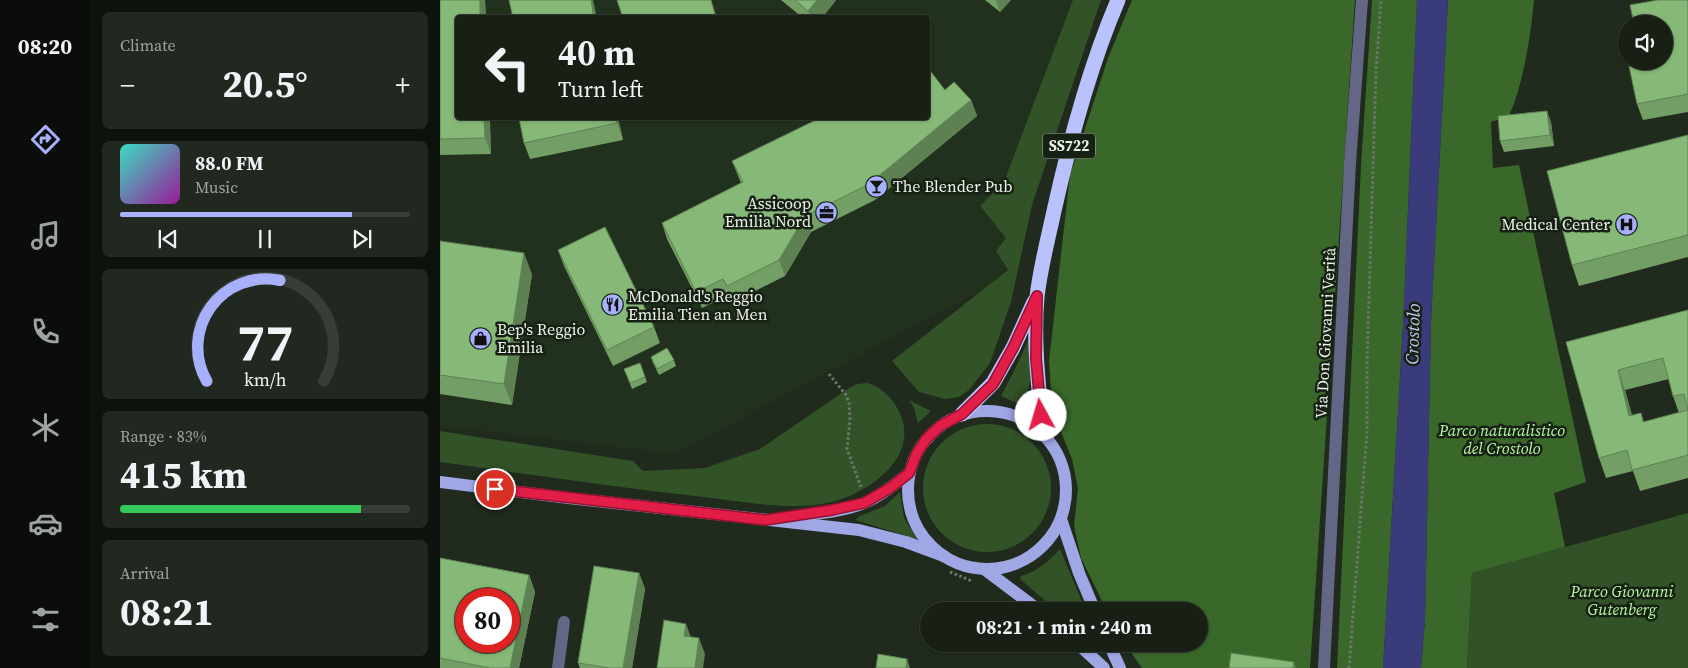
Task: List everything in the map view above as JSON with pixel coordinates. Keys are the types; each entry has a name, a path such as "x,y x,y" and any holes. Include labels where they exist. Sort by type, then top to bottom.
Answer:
{"highway":[{"name":"SS722","path":"1043,434 1036,358 1037,296 1065,161 1078,112 1118,0"},
{"name":"SS722","path":"962,414 993,384 1013,348 1037,296"}],"main road":[{"path":"440,482 859,530 906,542 964,565 984,569 1008,566 1030,556 1048,540 1061,519 1066,496 1065,474 1057,452 1043,434 1026,421 1006,413 984,411 962,414 940,426 927,438 917,453 909,473 908,497 914,520 926,541 944,556"},
{"path":"765,520 864,503 890,488 909,473"},
{"path":"1061,519 1079,573 1091,602"},
{"path":"984,569 1028,602"},
{"path":"1087,652 1104,668"},
{"path":"1113,652 1120,668"}],"street":[{"name":"Via Don Giovanni Verità","path":"1324,668 1350,164 1362,0"},
{"path":"558,668 564,622"}],"path":[{"path":"1349,668 1367,432 1366,361 1375,102 1381,0"},
{"path":"829,374 846,395 849,403 848,449 862,489"},
{"path":"944,570 976,582"}],"shaded area":[{"path":"440,0 1084,0 1012,274 675,454 440,426"}],"green space":[{"path":"1073,0 1101,0 1032,205 1011,302 990,363 969,390 959,397 945,399 919,392 892,361 1008,270 996,251 1006,238 980,206 1004,182"},
{"path":"1132,0 1355,0 1310,668 1142,668 1131,652 1208,652 1208,602 1103,602 1081,558 1074,526 1078,489 1072,459 1055,417 1049,361 1070,175 1108,58"},
{"name":"Parco naturalistico del Crostolo","path":"1372,0 1417,0 1403,326 1383,668 1337,668 1361,165"},
{"name":"Parco naturalistico del Crostolo","path":"1448,0 1534,0 1526,60 1514,104 1509,116 1491,122 1493,168 1519,165 1586,482 1554,493 1565,547 1472,573 1467,668 1421,668 1425,619 1431,321"},
{"path":"1029,339 1031,340 1030,381 1026,407 1001,396"},
{"path":"868,383 884,392 896,406 903,423 904,439 899,454 890,468 863,489 847,497 816,505 784,506 751,503 440,462 440,431 633,461 643,471 705,468 760,449 846,390 857,384"},
{"path":"909,400 931,411 918,423 914,408"},
{"path":"987,424 1012,428 1033,442 1047,463 1051,488 1047,513 1033,534 1012,548 987,552 962,548 941,534 927,513 923,488 927,463 941,442 962,428"},
{"path":"900,492 904,518 917,539 855,520 860,516 885,506"},
{"name":"Parco Giovanni Gutenberg","path":"1688,513 1688,668 1467,668 1472,573"},
{"path":"1060,549 1082,602 1047,602 1020,579 1021,576 1033,572"}],"water":[{"name":"Crostolo","path":"1417,0 1448,0 1431,321 1425,619 1421,668 1383,668 1403,326"}],"building":[{"path":"440,0 480,0 480,15 455,15 455,120 484,120 485,138 440,139"},
{"path":"509,0 591,0 594,15 512,15"},
{"path":"617,0 711,0 715,15 622,15"},
{"path":"795,0 817,0 808,11"},
{"path":"1658,0 1688,0 1688,94 1637,104 1630,70 1673,70 1673,15 1632,15 1630,5"},
{"path":"930,71 945,90 954,82 971,100 869,184 805,216 779,260 727,286 723,279 696,292 662,223 743,182 732,161 816,120 930,120"},
{"path":"1547,111 1550,135 1500,141 1498,116"},
{"path":"519,120 616,120 617,123 524,143"},
{"name":"Medical Center","path":"1688,135 1688,235 1572,265 1547,171"},
{"name":"McDonald's Reggio Emilia Tien an Men","path":"605,227 654,327 607,350 558,250"},
{"name":"Bep's Reggio Emilia","path":"440,241 524,253 504,384 440,375"},
{"path":"1688,310 1688,410 1688,455 1632,470 1627,450 1599,458 1566,342","holes":["1663,358 1673,396 1684,394 1688,410 1643,422 1641,413 1629,416 1618,370"]},
{"path":"667,348 674,360 657,369 651,357"},
{"path":"640,363 645,377 630,383 624,369"},
{"path":"440,558 529,575 520,619 520,588 455,588 455,653 513,653 510,668 490,668 440,658"},
{"path":"594,566 639,573 623,668 578,663"},
{"path":"664,620 686,624 684,636 699,638 695,668 657,668"},
{"path":"1231,653 1294,662 1293,668 1229,668"},
{"path":"878,654 907,659 906,668 876,668"}],"place":[{"name":"The Blender Pub","path":"877,186"},
{"name":"Assicoop Emilia Nord","path":"827,212"},
{"name":"Medical Center","path":"1626,224"},
{"name":"McDonald's Reggio Emilia Tien an Men","path":"612,305"},
{"name":"Bep's Reggio Emilia","path":"481,338"}],"route":[{"path":"495,489 765,520 853,507 874,498 909,473 917,453 927,438 940,426 962,414 993,384 1013,348 1037,296 1036,358 1041,415"}]}
